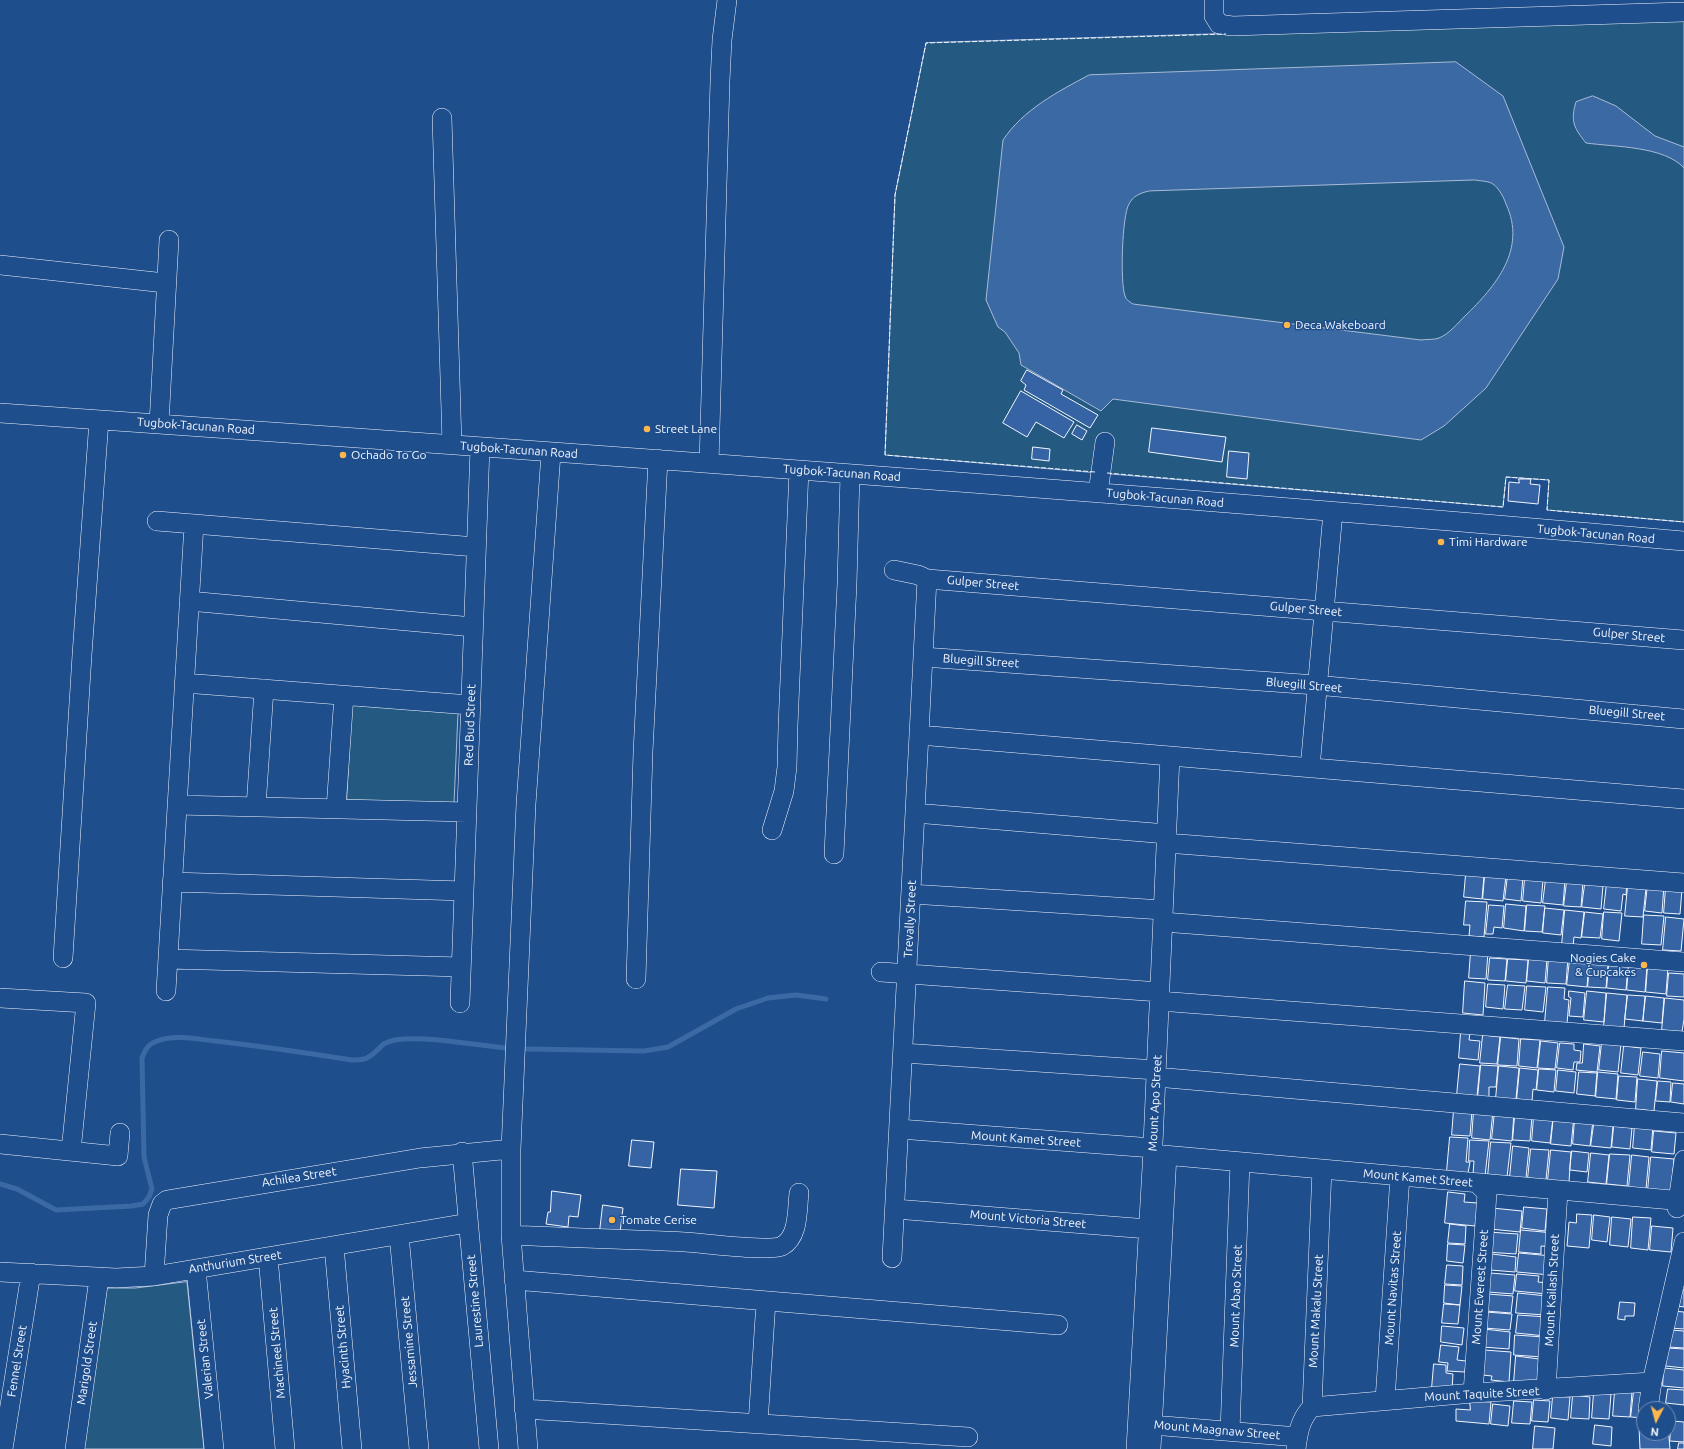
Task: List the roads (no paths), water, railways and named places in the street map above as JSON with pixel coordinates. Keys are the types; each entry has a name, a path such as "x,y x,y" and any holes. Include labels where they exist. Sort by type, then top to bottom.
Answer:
{"street":[{"path":"709,464 719,96 722,40 727,0"},
{"path":"1214,8 1219,24 1232,26 1589,7 1684,12"},
{"path":"442,118 452,444"},
{"path":"159,424 165,284 169,240"},
{"path":"0,265 165,284"},
{"name":"Tugbok-Tacunan Road","path":"0,413 452,444 551,453 799,470 1684,541"},
{"path":"63,958 82,655 99,420"},
{"path":"1098,493 1105,442"},
{"name":"Red Bud Street","path":"460,1004 480,447"},
{"path":"528,1449 511,1235 511,1148 526,804 551,453"},
{"path":"636,979 643,752 658,460"},
{"path":"772,830 784,791 787,767 799,470"},
{"path":"834,854 847,584 850,474"},
{"path":"1310,768 1316,685 1333,512"},
{"path":"157,521 476,547"},
{"path":"166,991 194,524"},
{"name":"Gulper Street","path":"894,570 918,575 927,579 1684,640"},
{"name":"Trevally Street","path":"892,1258 927,579"},
{"path":"189,600 473,627"},
{"name":"Bluegill Street","path":"923,657 1316,685 1684,719"},
{"path":"184,683 470,705"},
{"path":"256,807 264,689"},
{"path":"336,809 344,695"},
{"path":"919,735 1684,799"},
{"name":"Mount Apo Street","path":"1151,1449 1145,1425 1158,1158 1156,1074 1170,756"},
{"path":"177,805 466,812"},
{"path":"915,813 1166,838 1684,883"},
{"path":"172,882 464,891"},
{"path":"911,894 1684,962"},
{"path":"168,959 461,968"},
{"path":"881,972 1684,1041"},
{"path":"0,998 86,1003 71,1151"},
{"path":"903,1052 1684,1123"},
{"name":"Mount Kamet Street","path":"899,1129 1240,1168 1680,1204"},
{"path":"0,1144 118,1156 120,1133"},
{"name":"Achilea Street","path":"154,1276 158,1215 162,1204 167,1200 389,1163 462,1152 511,1148"},
{"name":"Laurestine Street","path":"462,1152 489,1449"},
{"path":"1680,1204 1684,1160"},
{"name":"Mount Abao Street","path":"1230,1431 1240,1168"},
{"name":"Mount Makalu Street","path":"1312,1407 1322,1175"},
{"name":"Mount Navitas Street","path":"1385,1400 1400,1181"},
{"name":"Mount Everest Street","path":"1473,1393 1482,1188"},
{"path":"511,1235 683,1242 759,1248 781,1247 789,1241 793,1234 799,1193"},
{"name":"Mount Kailash Street","path":"1546,1390 1558,1195"},
{"name":"Mount Victoria Street","path":"895,1209 1155,1230"},
{"name":"Anthurium Street","path":"0,1272 99,1278 154,1276 468,1223"},
{"name":"Jessamine Street","path":"399,1235 419,1449"},
{"path":"1649,1401 1652,1382 1684,1242"},
{"name":"Hyacinth Street","path":"334,1246 352,1449"},
{"name":"Machineel Street","path":"268,1257 285,1449"},
{"name":"Valerian Street","path":"196,1269 214,1449"},
{"name":"Fennel Street","path":"3,1449 31,1273"},
{"name":"Marigold Street","path":"75,1449 99,1278"},
{"path":"514,1280 1058,1325"},
{"path":"758,1424 766,1301"},
{"name":"Mount Taquite Street","path":"1312,1407 1473,1393 1546,1390 1652,1382"},
{"path":"1297,1443 1300,1425 1305,1414 1312,1407"},
{"path":"524,1409 968,1437"},
{"name":"Mount Apo Street","path":"1136,1449 1145,1425"},
{"name":"Mount Maagnaw Street","path":"1145,1425 1230,1431 1297,1443"}],"waterway":[{"path":"527,1049 644,1051 668,1047 736,1009 768,998 796,995 826,999"},
{"path":"0,1184 17,1189 56,1210 132,1206 143,1204 149,1197 152,1189 144,1157 142,1058 149,1046 154,1042 164,1039 178,1037 193,1038 267,1047 352,1060 362,1060 367,1058 389,1041 407,1039 449,1041 505,1048"}],"place":[{"name":"Deca Wakeboard","path":"1287,325"},
{"name":"Street Lane","path":"647,429"},
{"name":"Ochado To Go","path":"343,455"},
{"name":"Timi Hardware","path":"1441,542"},
{"name":"Nogies Cake & Cupcakes","path":"1644,965"},
{"name":"Tomate Cerise","path":"612,1220"}]}
